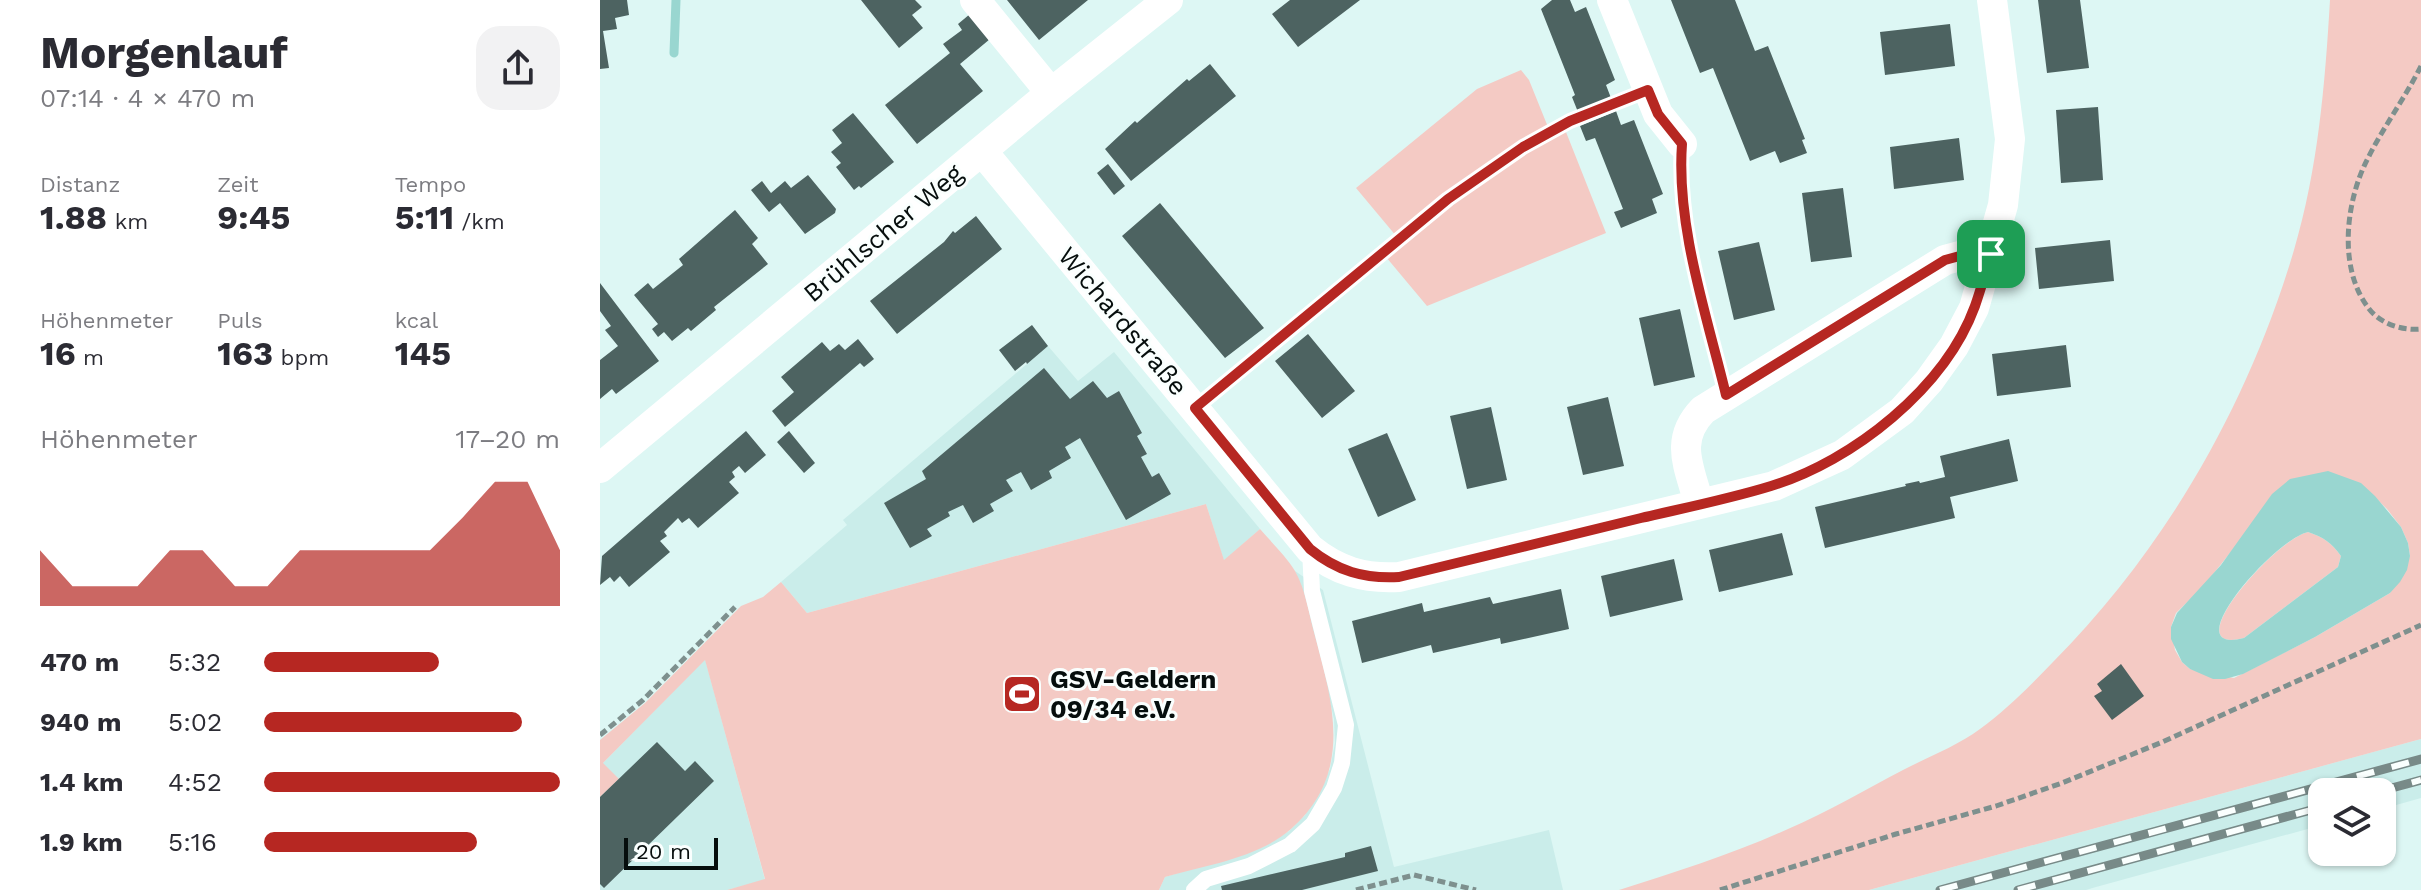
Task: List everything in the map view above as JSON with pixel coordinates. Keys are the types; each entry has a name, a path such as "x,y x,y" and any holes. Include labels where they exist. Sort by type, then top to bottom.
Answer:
{"street":[{"path":"975,0 1051,93"},
{"name":"Brühlscher Weg","path":"600,468 1051,93 1168,0"},
{"path":"1612,0 1658,114 1682,144"},
{"name":"Wichardstraße","path":"982,151 1310,549 1324,560 1360,575 1399,577 1774,486 1842,455 1902,411 1929,381 1974,308 2003,205 2010,139 1992,0"},
{"path":"1699,504 1684,448 1692,421 1703,410 1945,260 1978,251 1991,254"}],"lane":[{"path":"1194,890 1206,879 1249,866 1290,845 1313,824 1334,788 1342,763 1346,725 1312,591 1310,549"}],"path":[{"path":"2421,66 2368,158 2356,190 2350,225 2349,268 2360,297 2375,318 2394,326 2421,329"},
{"path":"1195,408 1448,199 1523,147 1570,121 1648,90"},
{"path":"1682,144 1680,173 1683,203 1726,395"},
{"path":"600,735 643,700 735,607"},
{"path":"1720,890 2062,783 2160,743 2421,625"},
{"path":"1356,890 1414,875 1476,890"}],"shaded area":[{"path":"2330,0 2421,0 2421,739 1869,890 1619,890 1767,838 1962,741 1990,722 2053,662 2132,571 2199,471 2253,364 2275,308 2309,189 2323,95","holes":["2360,483 2401,527 2410,556 2390,593 2315,637 2234,678 2190,669 2182,662 2175,650 2171,627 2176,613 2202,588 2238,543"]},
{"path":"1521,70 1529,80 1552,137 1566,132 1606,233 1427,306 1386,257 1402,243 1356,188 1477,89"},
{"path":"1048,346 1078,381 1114,352 1260,529 1224,561 1206,504 807,613 781,582 847,525 843,520"},
{"name":"GSV-Geldern 09/34 e.V.","path":"1206,504 1224,560 1260,529 1291,565 1305,594 1328,688 1333,738 1331,762 1324,785 1311,808 1291,829 1263,847 1165,877 1159,890 727,890 765,879 705,660 603,763 619,779 600,797 600,740 645,703 741,606 763,597 781,582 807,613"},
{"path":"2308,532 2327,541 2338,551 2341,556 2338,567 2244,638 2225,639 2219,630 2224,614 2237,595 2274,554"},
{"path":"1295,571 1323,590 1394,867 1549,830 1563,890 1159,890 1165,877 1263,847 1289,831 1305,815 1330,769 1335,743 1334,719"},
{"path":"705,659 765,880 727,890 600,890 603,763"},
{"path":"2421,739 2421,798 2396,805 2396,778 2308,778 2308,829 2086,890 1869,890"}],"water":[{"path":"2328,471 2361,483 2401,527 2410,556 2407,570 2390,593 2243,674 2213,679 2190,669 2182,662 2171,639 2171,627 2177,613 2221,565 2272,494 2290,479","holes":["2308,532 2327,541 2338,551 2341,556 2338,567 2244,638 2225,639 2219,630 2224,614 2236,595 2273,554"]}],"building":[{"path":"600,0 627,0 629,15 615,18 617,29 603,31 609,68 600,69"},
{"path":"861,0 915,0 922,7 912,15 923,28 899,48"},
{"path":"1007,0 1088,0 1039,40"},
{"path":"1290,0 1360,0 1298,47 1272,14"},
{"path":"1552,0 1570,0 1575,12 1586,7 1615,80 1606,85 1611,98 1578,112 1572,97 1575,95 1541,9"},
{"path":"1671,0 1735,0 1755,51 1768,46 1805,139 1802,140 1807,153 1780,163 1775,151 1750,161 1713,68 1700,73"},
{"path":"2038,0 2080,0 2089,68 2047,73"},
{"path":"970,14 990,39 960,64 983,91 917,144 885,105 950,53 943,44 962,30 958,24"},
{"path":"1950,24 1955,66 1885,75 1880,32"},
{"path":"1210,64 1236,96 1131,181 1105,149 1135,121 1137,123 1187,79 1189,81"},
{"path":"2098,107 2103,180 2061,183 2056,110"},
{"path":"1616,111 1621,125 1634,120 1663,194 1652,199 1657,213 1621,228 1614,212 1623,209 1595,138 1586,141 1580,126"},
{"path":"853,113 894,162 854,190 836,167 841,163 831,152 842,143 832,130"},
{"path":"1959,138 1964,180 1894,189 1890,147"},
{"path":"1108,164 1125,186 1114,195 1097,173"},
{"path":"808,175 836,209 835,213 805,234 780,203 769,212 751,190 762,181 771,193 785,181 791,188"},
{"path":"1843,188 1852,257 1811,262 1802,193"},
{"path":"1160,203 1264,328 1225,358 1122,236"},
{"path":"735,210 758,238 752,244 768,264 714,307 716,310 691,331 688,328 672,341 664,332 658,337 652,329 658,324 634,295 648,283 653,289 683,265 679,259"},
{"path":"976,216 1002,249 897,334 870,301 944,242 953,231 955,233"},
{"path":"2110,240 2114,281 2039,289 2035,248"},
{"path":"1759,242 1775,310 1734,320 1718,251"},
{"path":"600,283 659,361 616,394 612,389 600,399 600,360 618,346 605,330 611,326 600,311"},
{"path":"1680,309 1695,377 1654,386 1639,318"},
{"path":"1032,325 1048,346 1015,371 999,350"},
{"path":"1308,334 1355,391 1322,418 1275,361"},
{"path":"858,339 874,359 864,367 860,363 785,427 772,411 794,392 781,377 822,342 830,351 839,344 845,350"},
{"path":"2066,345 2071,387 1997,396 1992,354"},
{"path":"1044,368 1070,399 1093,381 1107,398 1119,391 1142,433 1137,436 1147,454 1141,457 1152,477 1159,473 1171,494 1126,520 1080,438 1065,447 1071,458 1049,471 1052,478 1031,490 1021,472 1006,480 1013,491 990,504 994,511 973,523 963,505 948,512 950,516 927,529 932,536 910,548 884,503 926,479 922,471"},
{"path":"1608,397 1624,466 1583,475 1567,407"},
{"path":"1491,407 1507,480 1467,489 1450,416"},
{"path":"746,431 766,455 745,473 739,466 732,472 735,477 729,482 739,493 698,528 689,518 682,523 678,518 664,532 667,536 660,541 670,552 629,587 620,576 614,582 610,577 600,585 602,556"},
{"path":"789,431 815,463 804,473 777,442"},
{"path":"1387,433 1416,500 1378,517 1348,449"},
{"path":"2009,439 2018,481 1950,497 1955,518 1825,548 1815,507 1945,477 1940,456"},
{"path":"1782,533 1793,575 1719,592 1709,550"},
{"path":"1674,559 1683,600 1610,617 1601,576"},
{"path":"1561,589 1569,629 1501,644 1500,638 1433,653 1431,645 1362,663 1352,621 1422,603 1424,612 1490,597 1493,604"},
{"path":"2121,664 2144,696 2112,720 2094,696 2102,691 2097,684"},
{"path":"657,742 685,771 695,761 714,781 604,888 600,884 600,797"},
{"path":"1371,846 1378,871 1302,890 1222,890 1221,886 1345,857 1345,853"}],"waterway":[{"path":"674,53 676,0"}],"railway":[{"path":"1940,890 2421,759"},
{"path":"2396,787 2421,780"},
{"path":"2018,890 2308,811"}],"place":[{"name":"GSV-Geldern 09/34 e.V.","path":"1022,694"}],"route":[{"path":"1648,90 1658,114 1682,144 1680,173 1683,203 1726,395 1945,260 1978,251 1991,254 1974,308 1954,346 1929,381 1902,411 1842,455 1774,486 1399,577 1360,575 1324,560 1310,549 1195,408 1448,199 1542,135 1648,90"}]}
